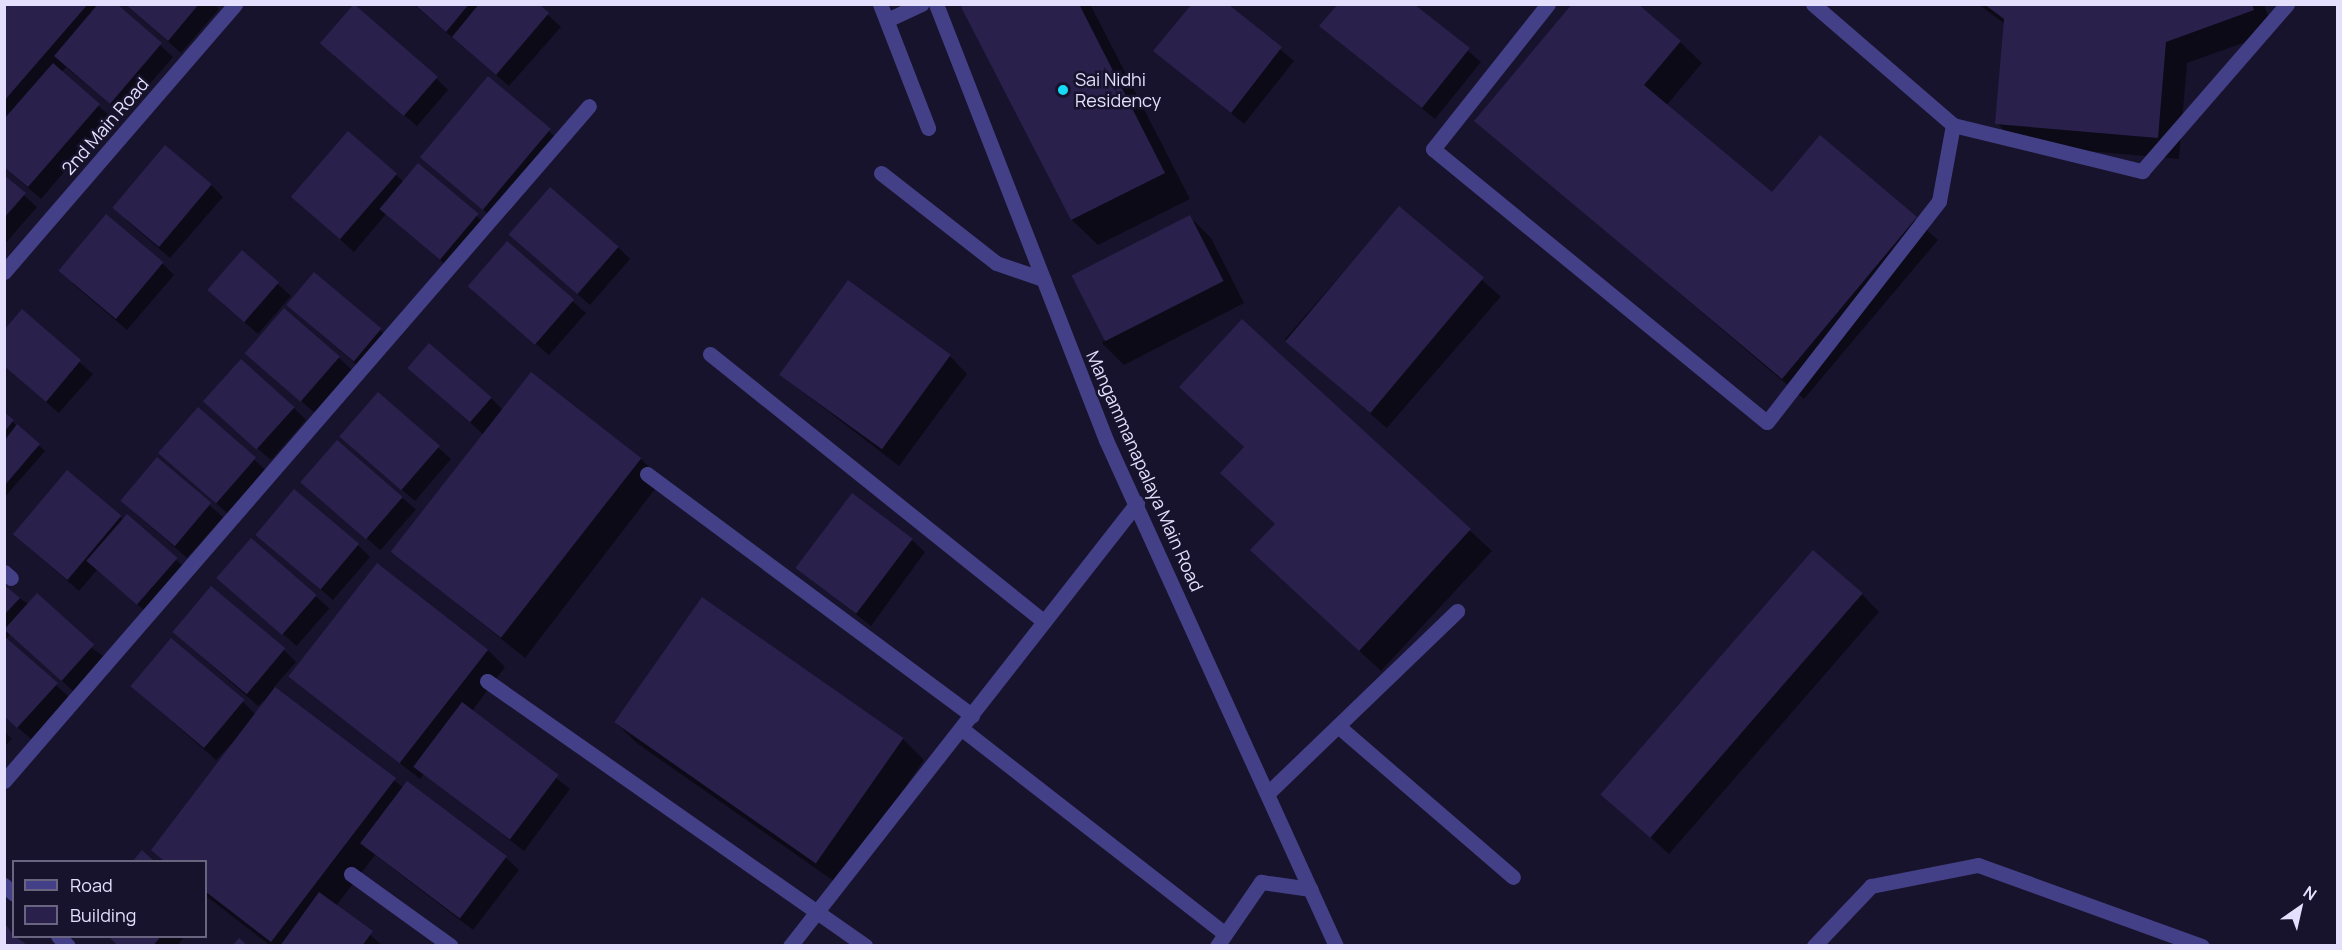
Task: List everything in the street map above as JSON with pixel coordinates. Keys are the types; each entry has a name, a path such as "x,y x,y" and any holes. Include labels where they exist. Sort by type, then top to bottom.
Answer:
{"street":[{"name":"2nd Main Road","path":"4,273 235,4"},
{"path":"880,4 928,128"},
{"path":"887,20 922,4"},
{"name":"Mangammanapalaya Main Road","path":"936,4 1042,279 1137,502 1269,792 1335,945"},
{"path":"1548,4 1433,149 1767,422 1939,201 1953,125"},
{"path":"1814,4 1953,125 2142,171 2285,5"},
{"path":"4,781 589,106"},
{"path":"881,173 996,263 1042,279"},
{"path":"710,354 1043,621"},
{"path":"647,474 972,715"},
{"path":"790,945 962,729 1137,502"},
{"path":"1269,792 1457,611"},
{"path":"487,681 819,910 864,945"},
{"path":"1338,726 1514,877"},
{"path":"962,729 1221,940 1261,882 1311,889"},
{"path":"1814,945 1871,886 1978,865 2202,945"},
{"path":"351,874 451,945"}],"building":[{"path":"4,4 88,4 4,101"},
{"path":"98,4 117,4 162,43 110,104 54,56"},
{"path":"125,4 199,4 168,41"},
{"path":"354,4 438,77 404,116 320,43"},
{"path":"414,4 469,4 446,32"},
{"path":"479,4 539,4 549,13 496,75 452,37"},
{"name":"Sai Nidhi Residency","path":"966,4 1079,4 1165,173 1071,220 961,7"},
{"path":"1572,4 1638,4 1681,41 1644,85 1772,192 1820,135 1917,217 1782,379 1474,121"},
{"path":"1984,4 2252,4 2254,10 2166,42 2158,138 1995,124 2004,19"},
{"path":"1191,5 1229,5 1282,47 1231,113 1153,51"},
{"path":"1337,5 1415,5 1470,48 1422,108 1319,26"},
{"path":"53,63 100,104 28,187 4,167 4,119"},
{"path":"488,76 551,129 483,210 420,157"},
{"path":"348,131 397,174 340,239 291,197"},
{"path":"165,145 212,184 159,247 112,208"},
{"path":"418,163 479,214 440,260 379,209"},
{"path":"4,175 26,193 4,218"},
{"path":"550,187 619,247 577,294 509,235"},
{"path":"1399,206 1484,277 1370,413 1285,342"},
{"path":"106,214 163,262 116,319 58,271"},
{"path":"1190,215 1224,281 1105,341 1071,275"},
{"path":"507,241 574,299 535,345 468,286"},
{"path":"242,250 279,282 244,322 207,290"},
{"path":"314,272 381,329 354,362 286,305"},
{"path":"848,280 951,355 882,449 779,375"},
{"path":"284,308 340,357 300,402 245,353"},
{"path":"22,309 81,360 46,402 4,366 4,330"},
{"path":"1242,319 1471,529 1359,651 1250,550 1275,524 1220,473 1244,447 1179,387"},
{"path":"429,343 492,397 470,422 407,368"},
{"path":"241,359 295,407 256,450 203,401"},
{"path":"531,372 641,458 501,638 391,552"},
{"path":"378,392 440,446 401,490 339,437"},
{"path":"198,407 256,458 216,504 158,453"},
{"path":"4,412 14,420 4,432"},
{"path":"17,424 40,444 5,485 5,440"},
{"path":"337,440 403,497 366,539 300,482"},
{"path":"157,457 211,503 175,546 120,501"},
{"path":"67,470 121,516 67,580 13,534"},
{"path":"294,489 359,544 321,590 255,535"},
{"path":"852,493 913,539 856,614 795,568"},
{"path":"127,514 178,558 137,605 86,561"},
{"path":"251,538 317,595 282,635 216,578"},
{"path":"1813,550 1863,593 1650,838 1600,795"},
{"path":"377,563 488,650 399,763 288,676"},
{"path":"4,585 20,598 4,615"},
{"path":"211,586 285,648 247,694 172,632"},
{"path":"37,593 94,645 61,681 4,629"},
{"path":"702,597 904,738 816,863 614,722"},
{"path":"4,636 58,683 17,728 4,716"},
{"path":"171,638 245,700 204,748 131,686"},
{"path":"275,687 396,778 271,942 207,893 207,860 163,860 151,850"},
{"path":"462,702 559,775 510,840 413,767"},
{"path":"407,781 507,856 460,919 360,843"},
{"path":"142,850 153,860 134,860"},
{"path":"319,892 373,931 362,946 280,946"},
{"path":"4,922 12,933 12,938 17,938 29,946 4,946"},
{"path":"110,938 159,938 153,946 118,946"},
{"path":"239,938 248,946 232,946"}],"place":[{"name":"Sai Nidhi Residency","path":"1063,90"}]}
